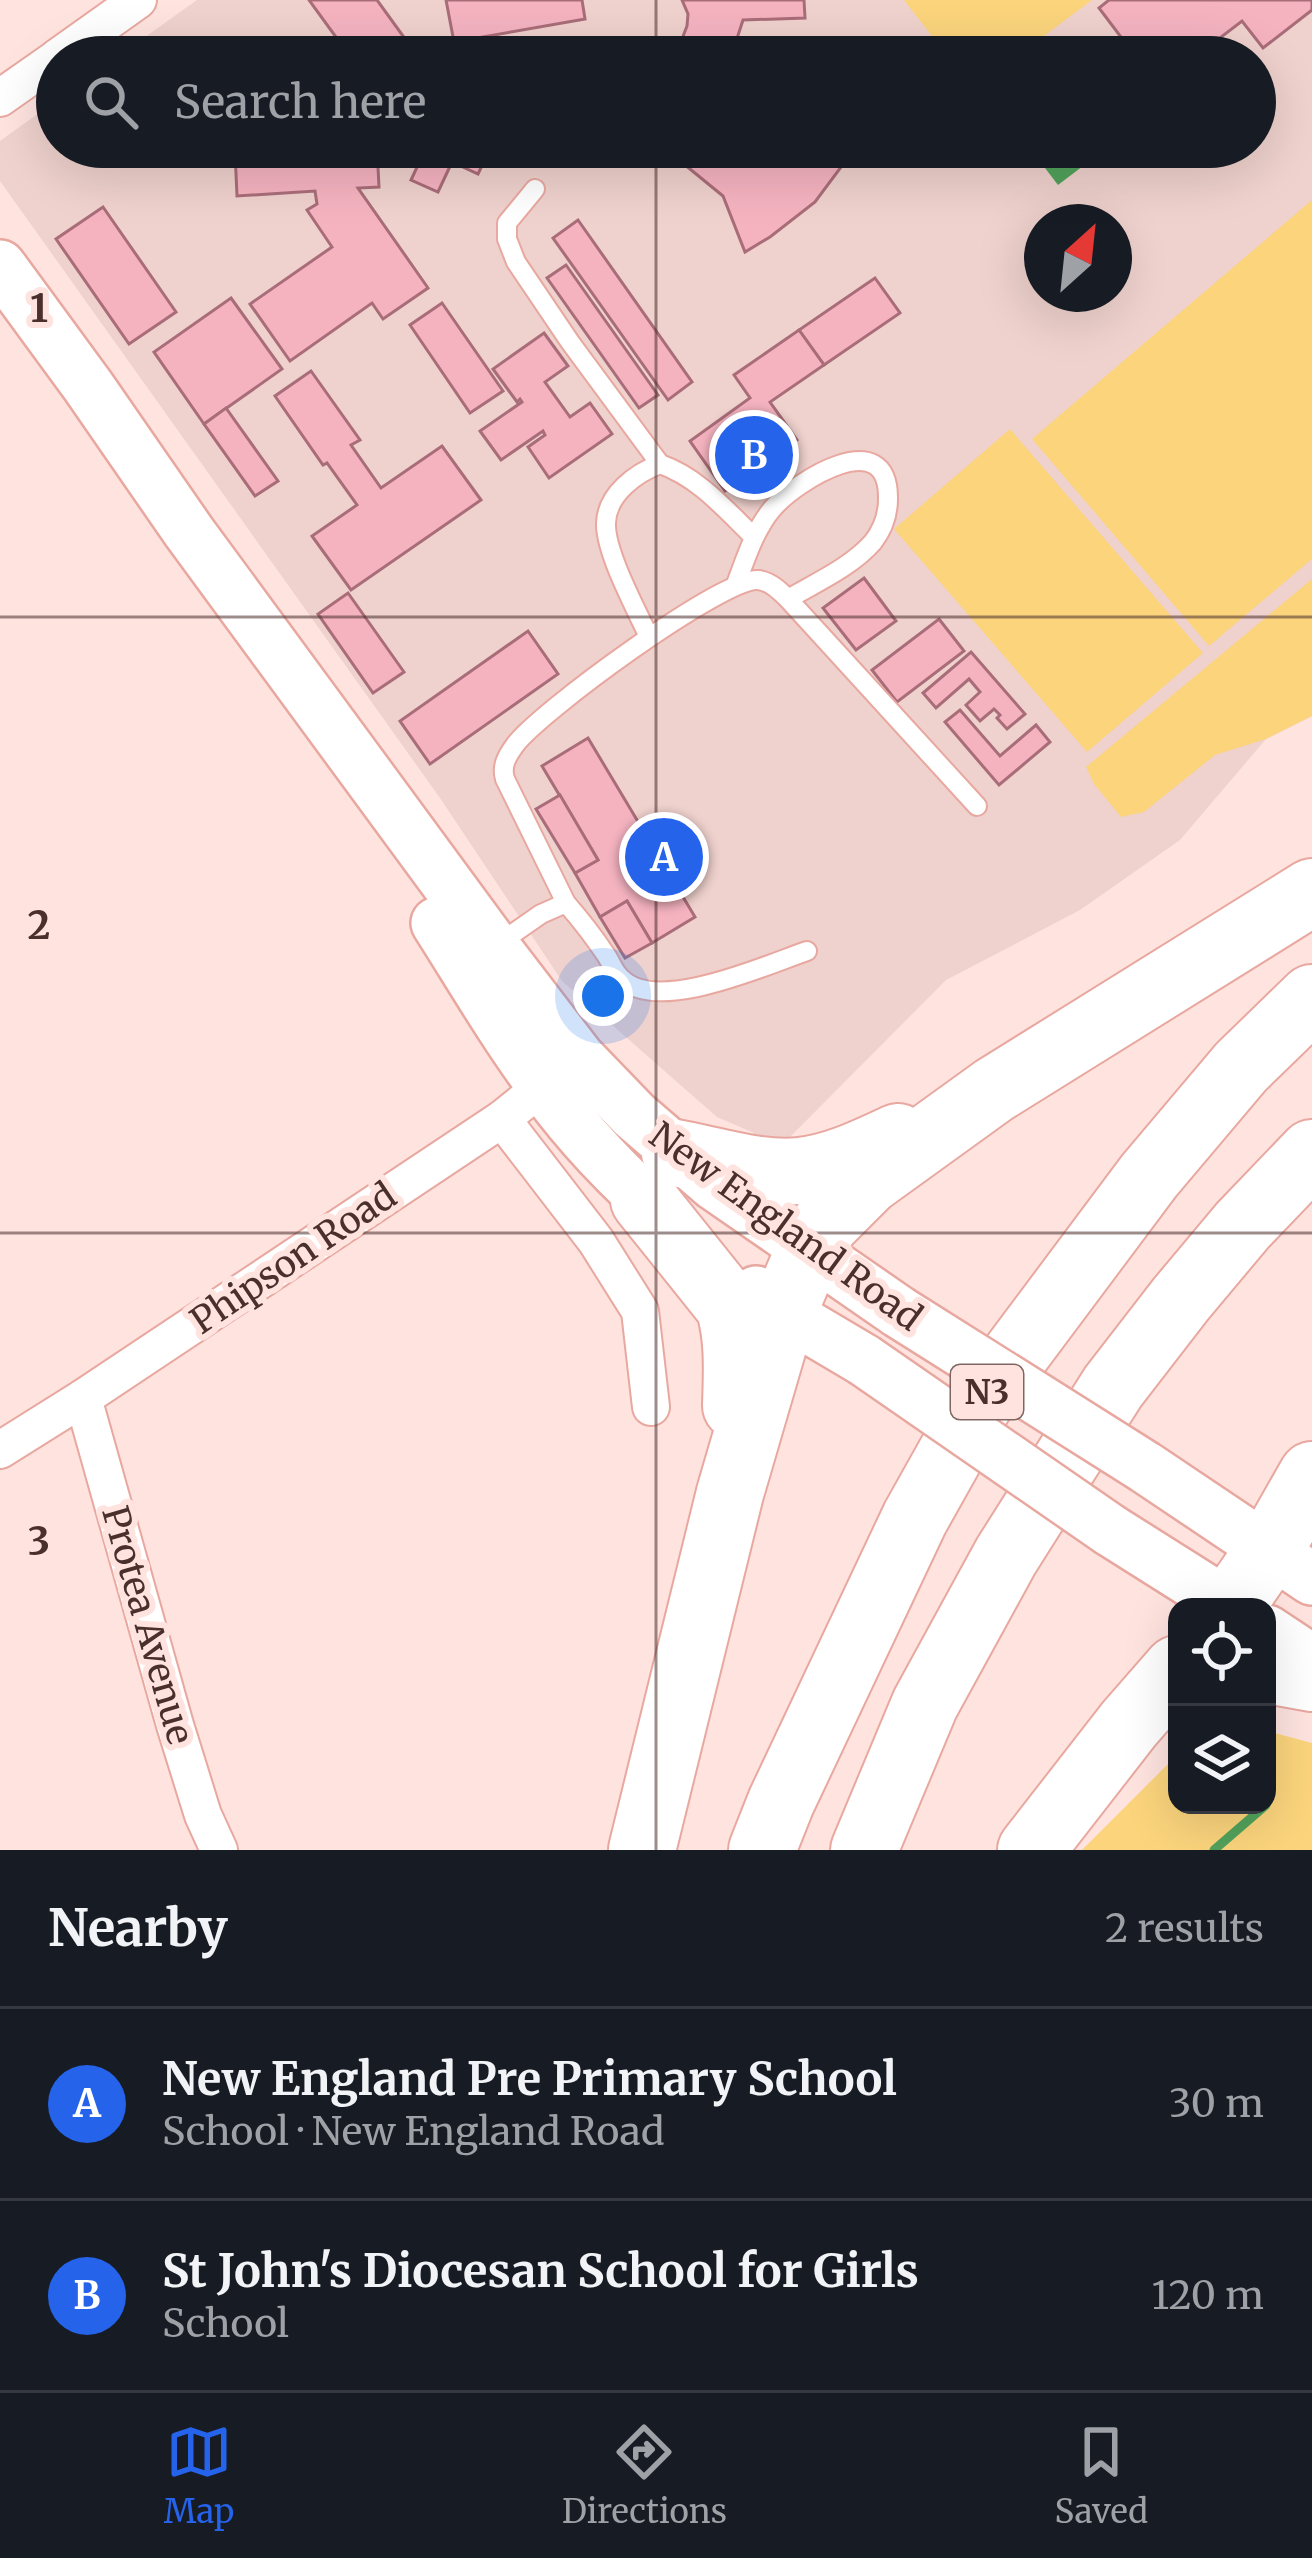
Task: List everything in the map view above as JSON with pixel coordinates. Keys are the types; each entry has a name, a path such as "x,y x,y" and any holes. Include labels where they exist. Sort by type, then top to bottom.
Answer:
{"highway":[{"path":"642,1850 730,1493 783,1312 825,1224 868,1181 994,1090 1312,892"},
{"name":"N3","path":"762,1850 914,1518 980,1402 1149,1176 1241,1066 1312,998"},
{"path":"730,1493 736,1401 734,1322 660,1176 738,1165 800,1172 861,1155 994,1090"},
{"path":"864,1850 925,1703 1006,1556 1101,1406 1193,1284 1312,1153"},
{"path":"1244,1598 1291,1564 1312,1475"},
{"path":"1276,1672 1312,1678"},
{"path":"1031,1850 1153,1708"}],"street":[{"path":"87,36 138,0"},
{"path":"0,98 36,72"},
{"name":"New England Road","path":"0,266 88,386 561,1072 634,1115 660,1176 706,1253 783,1312 864,1360 1217,1598"},
{"path":"0,321 88,386"},
{"name":"New England Road","path":"406,852 494,947 561,1072"},
{"name":"Phipson Road","path":"0,1450 502,1119 561,1072"},
{"path":"502,1119 596,1240 640,1311 651,1407"},
{"name":"New England Road","path":"660,1176 714,1184 899,1312 1291,1564"},
{"name":"Protea Avenue","path":"83,1398 175,1725 219,1850"},
{"path":"1276,1637 1312,1661"}],"lane":[{"path":"535,190 507,223 516,262 660,464 701,486 754,537"},
{"path":"736,584 754,537 789,492 837,465 862,460 881,467 888,506 880,533 854,559 788,599"},
{"path":"649,637 613,556 605,522 625,484 660,464"},
{"path":"808,951 695,988 641,990 618,976 566,903 505,779 502,769 517,742 649,637 736,584 758,580 772,584 788,599 977,806"},
{"path":"494,947 566,903"}],"shaded area":[{"path":"197,0 1312,0 1312,716 1266,739 1180,840 1080,910 946,980 782,1145 717,1117 562,981 440,798 0,181 0,141 36,115 36,168 1276,168 1276,36 146,36"},
{"path":"904,0 1092,0 1044,36 932,36"},
{"path":"1045,168 1080,168 1058,185"},
{"path":"1312,200 1312,559 1209,646 1032,439"},
{"path":"1010,429 1203,653 1087,752 894,529"},
{"path":"1312,579 1312,716 1266,739 1215,755 1144,812 1121,817 1086,767"},
{"path":"1276,1733 1312,1743 1312,1850 1082,1850 1168,1764 1168,1814 1276,1814"}],"building":[{"path":"309,0 377,0 403,36 335,36"},
{"path":"446,0 582,0 585,19 488,36 453,36"},
{"path":"682,0 804,0 805,18 743,20 738,36 683,36 688,14"},
{"path":"1109,0 1312,0 1312,10 1276,38 1254,36 1242,21 1222,36 1120,36 1099,8"},
{"path":"236,168 378,168 379,187 358,188 428,288 383,319 372,303 290,361 250,304 332,247 307,210 317,204 315,191 237,196"},
{"path":"417,168 449,168 438,192 411,180"},
{"path":"689,168 840,168 815,202 745,252 723,196"},
{"path":"103,207 176,312 129,344 56,239"},
{"path":"578,220 692,382 668,400 553,238"},
{"path":"566,265 658,395 639,408 547,278"},
{"path":"875,278 900,313 824,365 799,330"},
{"path":"231,298 282,369 204,424 154,352"},
{"path":"442,303 503,391 470,413 410,325"},
{"path":"799,330 824,365 770,402 797,440 725,491 690,441 750,398 734,375"},
{"path":"544,333 568,366 545,382 570,417 590,403 612,434 549,478 528,447 545,435 543,431 501,460 480,431 522,402 517,402 493,369"},
{"path":"311,371 360,440 351,445 381,488 442,446 481,500 351,590 312,536 357,505 275,396"},
{"path":"226,408 278,481 255,496 204,424"},
{"path":"864,578 896,621 856,650 823,608"},
{"path":"348,593 404,672 373,693 318,614"},
{"path":"939,619 964,651 897,702 872,670"},
{"path":"528,631 558,674 430,764 400,721"},
{"path":"971,652 1025,714 1007,729 994,709 980,721 966,705 980,692 969,679 936,708 923,693"},
{"path":"960,710 1000,756 1036,725 1050,742 999,785 945,722"},
{"path":"588,738 695,917 652,943 627,901 600,917 575,873 598,860 542,766"},
{"path":"560,795 598,860 575,873 536,809"},
{"path":"627,901 652,943 625,958 600,917"}],"waterway":[{"path":"1214,1850 1256,1814"}],"place":[{"name":"St John's Diocesan School for Girls","path":"754,455"},
{"name":"New England Pre Primary School","path":"664,857"}]}
